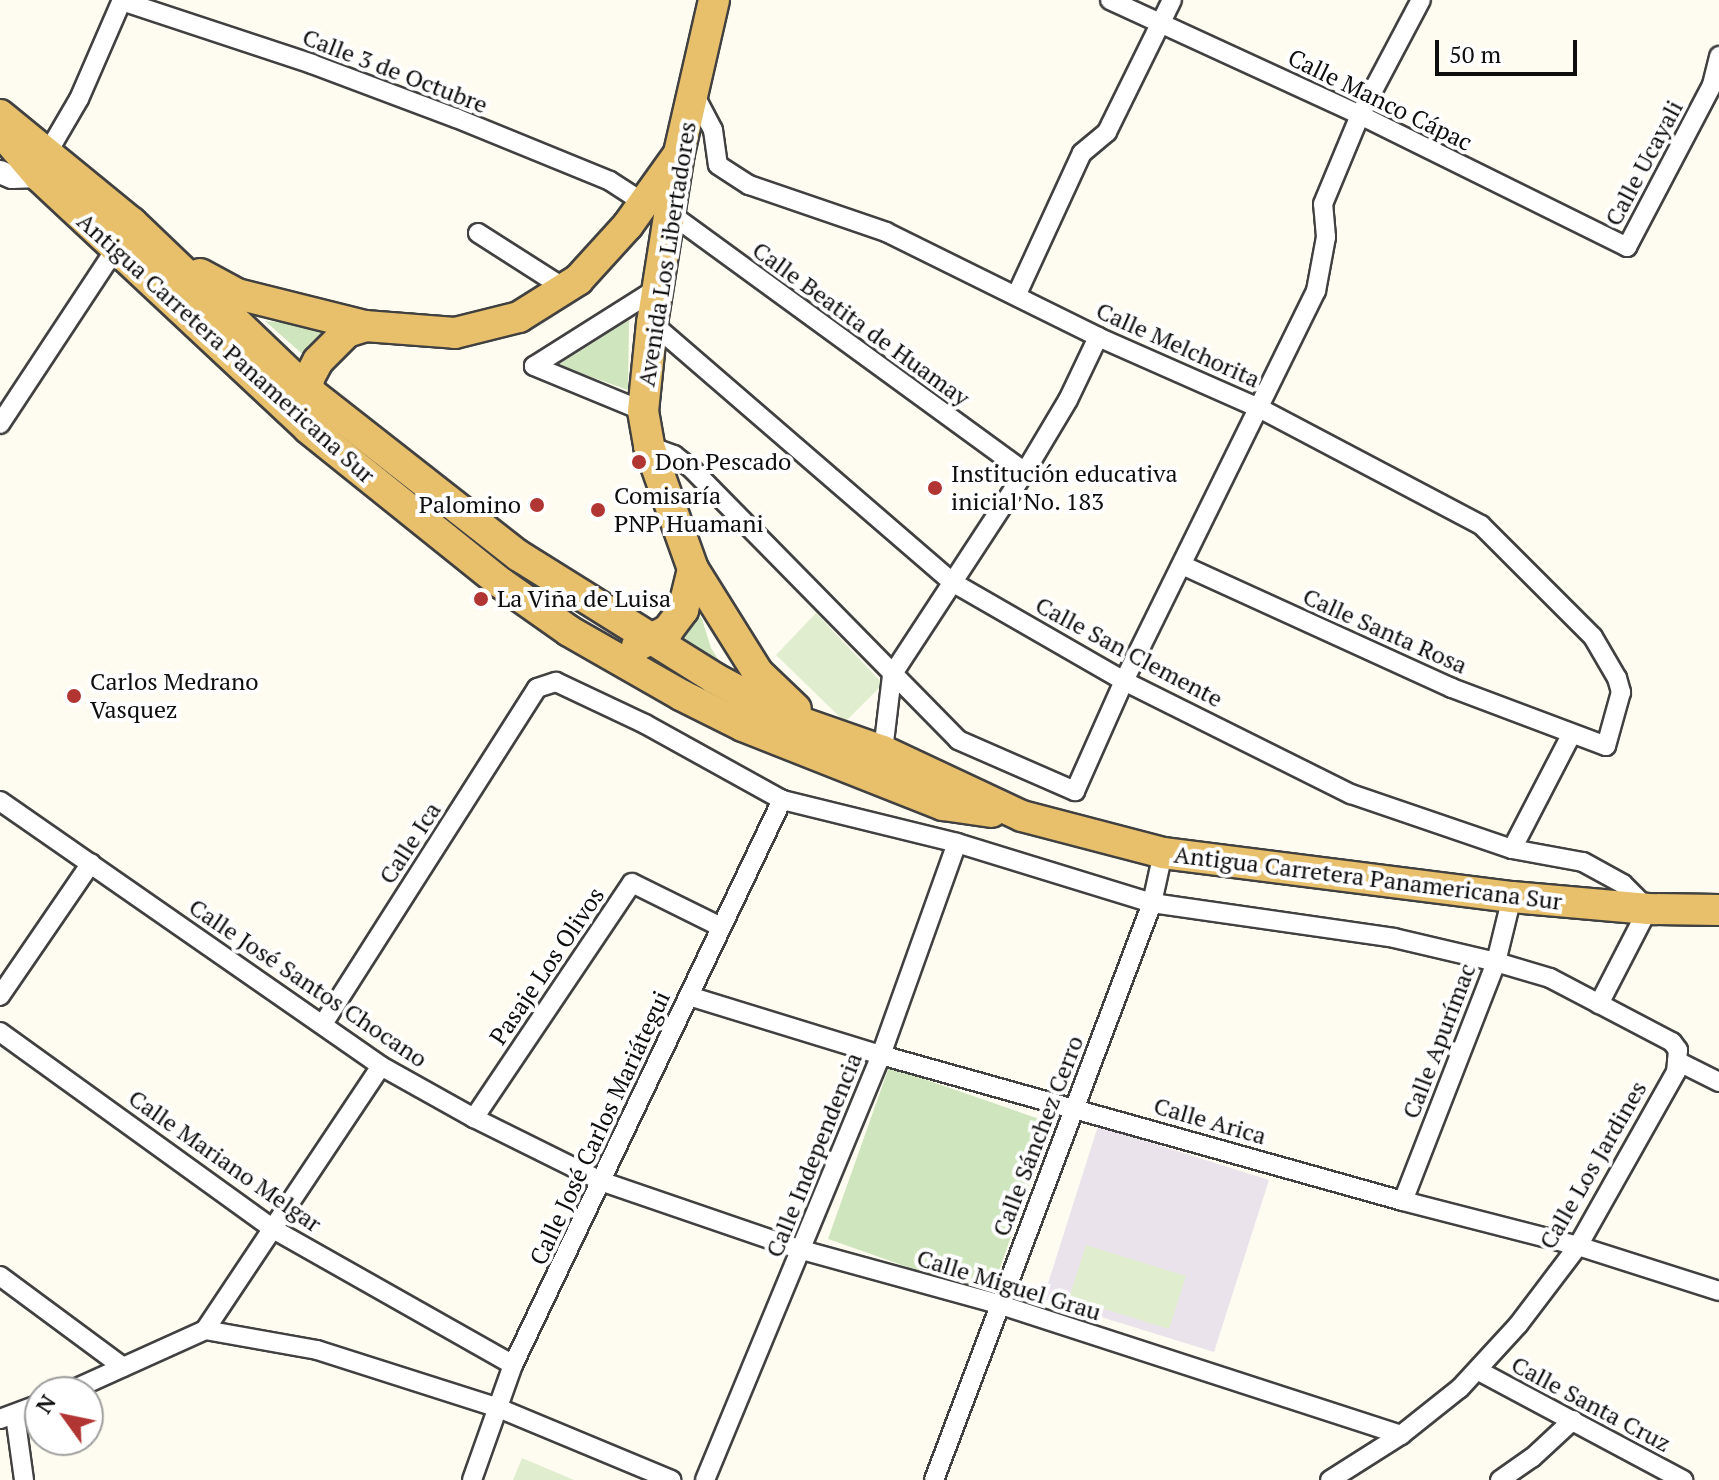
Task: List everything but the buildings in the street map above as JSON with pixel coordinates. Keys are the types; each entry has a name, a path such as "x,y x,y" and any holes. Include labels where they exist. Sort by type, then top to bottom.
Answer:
{"highway":[{"name":"Avenida Los Libertadores","path":"714,0 694,94 660,217 658,288 643,411 649,446 693,569 758,673 797,710 835,733"},
{"name":"Antigua Carretera Panamericana Sur","path":"0,115 116,248 308,428 501,583 613,656 743,726 943,805 1022,816 1163,853 1512,897 1648,909 1719,910"},
{"name":"Antigua Carretera Panamericana Sur","path":"0,130 168,257 307,390 519,556 714,678 791,719 883,751 1022,816"},
{"path":"168,257 237,294 365,326 455,333 519,317 578,280 660,217"},
{"path":"308,428 309,378 330,347 347,332 365,326"},
{"path":"613,656 653,640 668,630 683,610 693,569"}],"street":[{"path":"0,172 12,177 44,164 79,99 122,0"},
{"name":"Calle 3 de Octubre","path":"122,0 312,64 610,181 660,217"},
{"name":"Calle Manco Cápac","path":"1110,0 1360,115 1627,247"},
{"path":"1017,294 1082,153 1107,132 1172,0"},
{"path":"649,446 674,455 693,470 958,740 1075,791 1124,681 1316,291 1326,237 1323,204 1360,115 1421,0"},
{"name":"Calle Ucayali","path":"1627,247 1712,85 1719,56"},
{"name":"Calle Melchorita","path":"694,94 713,130 718,165 749,185 886,232 1017,294 1098,337 1259,408 1481,525 1593,637 1621,692"},
{"name":"Calle Beatita de Huamay","path":"660,217 1025,472"},
{"path":"478,233 564,288"},
{"path":"0,424 116,248"},
{"path":"643,411 534,366 658,288"},
{"name":"Calle San Clemente","path":"652,323 952,582 1124,681 1351,794 1512,849 1583,862 1623,884 1648,909"},
{"path":"883,751 892,675 1025,472 1068,400 1098,337"},
{"name":"Calle Santa Rosa","path":"1182,565 1452,688 1606,746 1621,692"},
{"name":"Calle Ica","path":"323,1024 537,688 556,682 567,686 782,800"},
{"path":"1512,849 1571,735"},
{"path":"782,800 957,843 1152,903 1394,938 1550,978 1672,1042 1678,1050 1677,1061 1719,1082"},
{"name":"Calle José Carlos Mariátegui","path":"472,1480 513,1365 603,1182 782,800"},
{"name":"Calle José Santos Chocano","path":"0,801 381,1066 474,1118 603,1182"},
{"name":"Calle Independencia","path":"705,1480 881,1055 957,843"},
{"name":"Calle Sánchez Cerro","path":"934,1480 1152,903 1163,853"},
{"path":"0,996 91,863"},
{"name":"Pasaje Los Olivos","path":"474,1118 632,883 721,927"},
{"name":"Calle Apurímac","path":"1403,1201 1496,962 1512,897"},
{"path":"1599,1004 1648,909"},
{"name":"Calle Arica","path":"689,996 881,1055 1403,1201 1578,1246 1719,1291"},
{"name":"Calle Mariano Melgar","path":"0,1032 273,1229 513,1365"},
{"name":"Calle Los Jardines","path":"1339,1478 1401,1435 1460,1388 1518,1325 1578,1246 1676,1072 1677,1061"},
{"path":"103,1376 205,1330 381,1066"},
{"name":"Calle Miguel Grau","path":"603,1182 802,1250 998,1304 1401,1435"},
{"path":"0,1276 123,1367"},
{"path":"205,1330 317,1350 496,1407 671,1480"},
{"name":"Calle Santa Cruz","path":"1477,1370 1683,1480"},
{"path":"7,1417 24,1480"},
{"path":"1512,1477 1573,1420"}],"shaded area":[{"path":"1098,1126 1269,1180 1214,1352 1043,1299"}],"green space":[{"path":"629,320 628,390 558,365"},
{"path":"265,321 335,328 308,359"},
{"path":"695,611 702,619 711,648 727,673 682,657 678,634"},
{"path":"816,613 883,684 845,722 776,655"},
{"path":"889,1067 1051,1123 990,1296 828,1239"},
{"path":"1086,1245 1186,1276 1169,1329 1069,1298"},
{"path":"522,1458 574,1480 513,1480"}],"place":[{"name":"Don Pescado","path":"639,462"},
{"name":"Institución educativa inicial No. 183","path":"935,488"},
{"name":"Palomino","path":"537,505"},
{"name":"Comisaría PNP Huamani","path":"598,510"},
{"name":"La Viña de Luisa","path":"481,599"},
{"name":"Carlos Medrano Vasquez","path":"74,696"}]}
